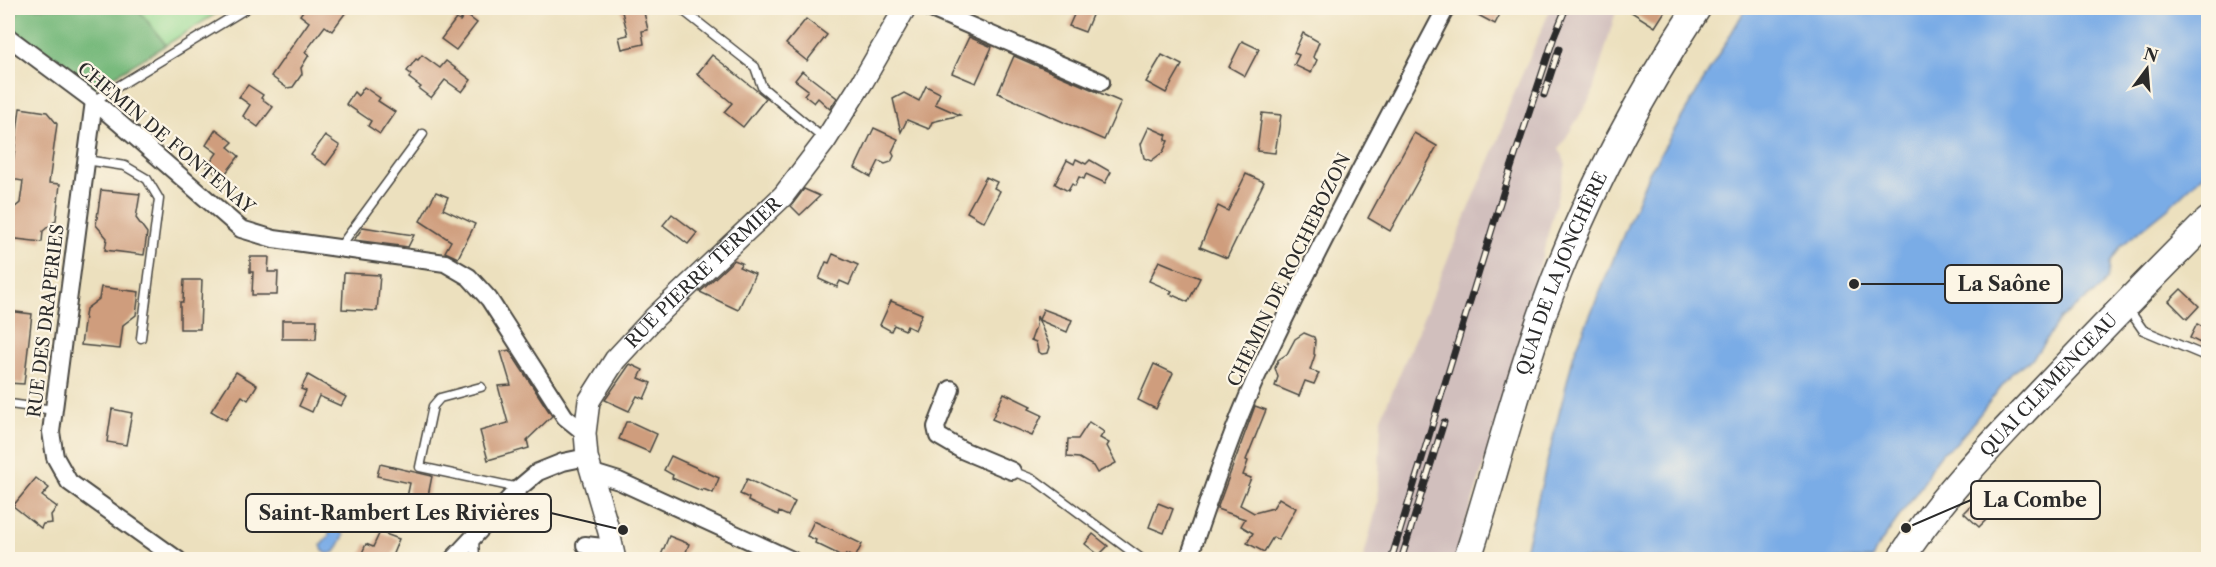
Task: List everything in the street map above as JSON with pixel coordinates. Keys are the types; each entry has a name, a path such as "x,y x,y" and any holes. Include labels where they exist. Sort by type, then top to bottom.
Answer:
{"main road":[{"name":"QUAI DE LA JONCHÈRE","path":"1467,560 1526,362 1560,267 1590,196 1621,134 1697,8"},
{"name":"QUAI CLEMENCEAU","path":"2129,309 2208,221"},
{"name":"QUAI CLEMENCEAU","path":"1900,560 1972,466 2129,309 2208,235"},
{"name":"QUAI CLEMENCEAU","path":"1911,560 1929,525"}],"street":[{"name":"RUE PIERRE TERMIER","path":"614,554 589,464 585,433 589,401 615,360 655,317 783,196 825,141 905,8"},
{"path":"929,8 1101,82"},
{"name":"CHEMIN DE ROCHEBOZON","path":"1188,560 1254,382 1329,228 1446,8"},
{"name":"CHEMIN DE FONTENAY","path":"8,39 94,101 241,229 274,239 445,263 470,277 489,298 565,417 585,433"},
{"name":"RUE DES DRAPERIES","path":"94,101 51,432 55,457 69,482 178,560"},
{"path":"951,389 936,428 938,436 962,450 1012,471"},
{"path":"452,560 519,488 538,472 562,462 589,464 619,481 792,560"},
{"path":"585,545 614,554"}],"lane":[{"path":"94,101 247,8"},
{"path":"680,8 755,67 762,87 825,141"},
{"path":"338,248 423,134"},
{"path":"86,160 125,166 147,179 159,199 141,338"},
{"path":"2129,309 2143,330 2208,357"},
{"path":"482,387 440,398 433,406 420,467 519,488"},
{"path":"8,402 54,410"},
{"path":"1012,471 1035,480 1143,560"},
{"path":"474,536 475,560"}],"shaded area":[{"path":"1551,8 1617,8 1591,97 1559,149 1566,164 1511,377 1455,559 1363,560 1378,502 1381,418 1501,133 1507,109"}],"green space":[{"path":"20,8 137,8 166,45 91,90 8,29"},
{"path":"137,8 225,8 166,45"}],"water":[{"path":"1746,8 2208,8 2208,170 2167,209 2121,246 2110,263 2107,279 2101,288 2061,318 2034,357 2011,374 1969,428 1955,444 1942,453 1877,548 1872,559 1523,559 1574,354 1649,173"},
{"path":"332,526 341,531 344,536 335,552 328,554 323,551 321,545 329,536 329,528"}],"building":[{"path":"305,8 349,8 332,31 325,26 305,52 309,55 301,68 302,74 293,87 287,88 271,76 309,22 300,15"},
{"path":"621,8 643,8 648,30 642,31 644,44 622,49 619,37 628,35"},
{"path":"1077,8 1095,8 1085,32 1069,26"},
{"path":"1465,8 1503,8 1495,24"},
{"path":"1625,8 1667,8 1655,27"},
{"path":"465,14 477,23 456,50 441,39 456,19 460,21"},
{"path":"806,19 827,35 807,61 786,44"},
{"path":"1303,33 1319,42 1313,57 1317,60 1311,73 1294,65 1299,55 1294,53"},
{"path":"969,37 992,47 976,83 952,73"},
{"path":"1242,41 1259,49 1245,76 1229,67"},
{"path":"422,55 440,68 446,61 471,80 462,92 445,80 431,98 409,78 411,74 407,71"},
{"path":"712,55 766,98 743,127 724,112 732,103 697,74"},
{"path":"1162,55 1182,65 1166,93 1146,82"},
{"path":"1014,56 1121,102 1104,140 998,93"},
{"path":"802,71 837,98 830,109 818,98 814,103 804,95 808,90 795,80"},
{"path":"248,85 263,95 261,98 273,107 258,127 243,116 250,105 239,97"},
{"path":"926,86 940,93 935,104 960,115 932,122 929,129 907,120 901,132 893,99 904,93 919,101"},
{"path":"364,87 380,98 378,101 395,112 380,134 368,126 371,121 346,104 354,92 358,96"},
{"path":"20,108 47,112 57,124 49,183 60,184 56,220 43,231 42,242 8,238 8,213 20,203 23,181 11,179"},
{"path":"1262,113 1281,115 1275,153 1257,151"},
{"path":"1149,127 1167,135 1165,140 1168,141 1163,152 1151,161 1144,158 1141,144"},
{"path":"874,128 898,139 892,152 894,156 891,162 885,164 879,161 871,177 855,168"},
{"path":"216,129 233,142 228,147 239,156 222,178 207,167 217,153 206,145"},
{"path":"1414,133 1437,146 1390,231 1368,218"},
{"path":"325,136 340,146 326,165 311,155"},
{"path":"1076,159 1086,164 1090,160 1111,172 1105,183 1086,174 1084,179 1079,177 1075,186 1072,184 1068,191 1055,184 1067,160 1074,164"},
{"path":"1246,174 1264,182 1227,258 1200,247 1218,206 1228,211"},
{"path":"986,177 997,182 994,188 1000,191 984,222 967,212"},
{"path":"804,189 820,196 800,215 791,206"},
{"path":"101,190 140,194 136,218 147,233 144,255 105,250 107,238 96,225"},
{"path":"436,192 448,197 443,209 475,224 458,258 445,252 451,241 420,221"},
{"path":"672,214 697,233 688,244 663,225"},
{"path":"363,227 414,235 408,247 354,240"},
{"path":"833,254 858,265 849,285 840,281 837,287 819,279 826,262 829,263"},
{"path":"250,257 269,257 268,272 278,272 277,295 252,295 253,272 250,272"},
{"path":"734,260 742,263 739,267 755,274 738,310 700,292"},
{"path":"1159,261 1200,278 1188,302 1170,294 1172,291 1149,281"},
{"path":"344,273 380,275 377,311 342,309"},
{"path":"184,280 202,280 200,329 180,329 180,302 183,302"},
{"path":"101,287 139,292 136,315 123,325 120,349 81,345 86,309 99,299"},
{"path":"2181,289 2199,306 2187,319 2169,301"},
{"path":"891,301 922,314 915,330 907,326 905,330 894,325 891,331 880,325"},
{"path":"1043,309 1072,320 1067,332 1039,320"},
{"path":"8,311 32,314 24,384 8,383"},
{"path":"1037,316 1050,347 1048,353 1038,352 1036,342 1031,340"},
{"path":"282,320 317,320 316,339 282,339"},
{"path":"2197,324 2208,330 2208,347 2190,338"},
{"path":"1304,333 1314,337 1315,355 1310,370 1319,373 1314,384 1305,381 1299,396 1275,386 1278,377 1275,368 1278,360 1287,354 1295,339"},
{"path":"509,350 552,416 527,440 529,448 488,460 480,431 508,423 498,386 511,385 501,352"},
{"path":"630,364 643,370 639,378 651,383 644,399 637,396 629,411 605,400"},
{"path":"1154,364 1173,373 1156,409 1138,400"},
{"path":"236,372 257,385 248,400 242,396 226,420 211,411"},
{"path":"308,375 346,397 341,406 319,396 312,412 299,406 306,391 301,389"},
{"path":"1004,393 1031,406 1029,409 1042,415 1032,436 992,419"},
{"path":"1255,406 1266,410 1246,460 1248,461 1243,475 1251,478 1240,505 1254,513 1273,508 1279,498 1296,508 1278,540 1273,537 1264,552 1247,543 1253,533 1241,526 1245,519 1217,509"},
{"path":"112,409 132,413 126,445 107,442"},
{"path":"626,422 631,422 657,434 649,452 619,439"},
{"path":"1089,422 1104,432 1100,438 1109,443 1107,446 1116,463 1097,473 1093,466 1079,458 1067,457 1068,439 1078,439"},
{"path":"671,456 719,478 713,493 703,489 702,491 672,478 673,475 664,470"},
{"path":"380,464 432,476 427,501 407,497 410,483 377,476"},
{"path":"36,478 49,488 42,496 57,507 51,515 52,523 43,524 41,528 13,506"},
{"path":"747,479 795,502 788,516 779,512 778,515 748,501 749,498 740,494"},
{"path":"1158,503 1173,509 1164,533 1149,527"},
{"path":"1973,504 1988,518 1979,527 1964,513"},
{"path":"814,521 862,544 855,558 846,554 844,557 815,543 816,540 807,536"},
{"path":"380,532 399,539 392,556 399,560 359,560 366,544 373,547"},
{"path":"1093,534 1108,546 1099,555 1085,544"},
{"path":"669,536 689,544 683,560 659,560"}],"railway":[{"path":"1391,560 1507,180 1554,37 1566,8"},
{"path":"1544,95 1559,49"},
{"path":"1401,560 1444,422"}],"place":[{"name":"La Saône","path":"1854,284"},
{"name":"La Combe","path":"1906,528"},
{"name":"Saint-Rambert Les Rivières","path":"623,530"}]}
